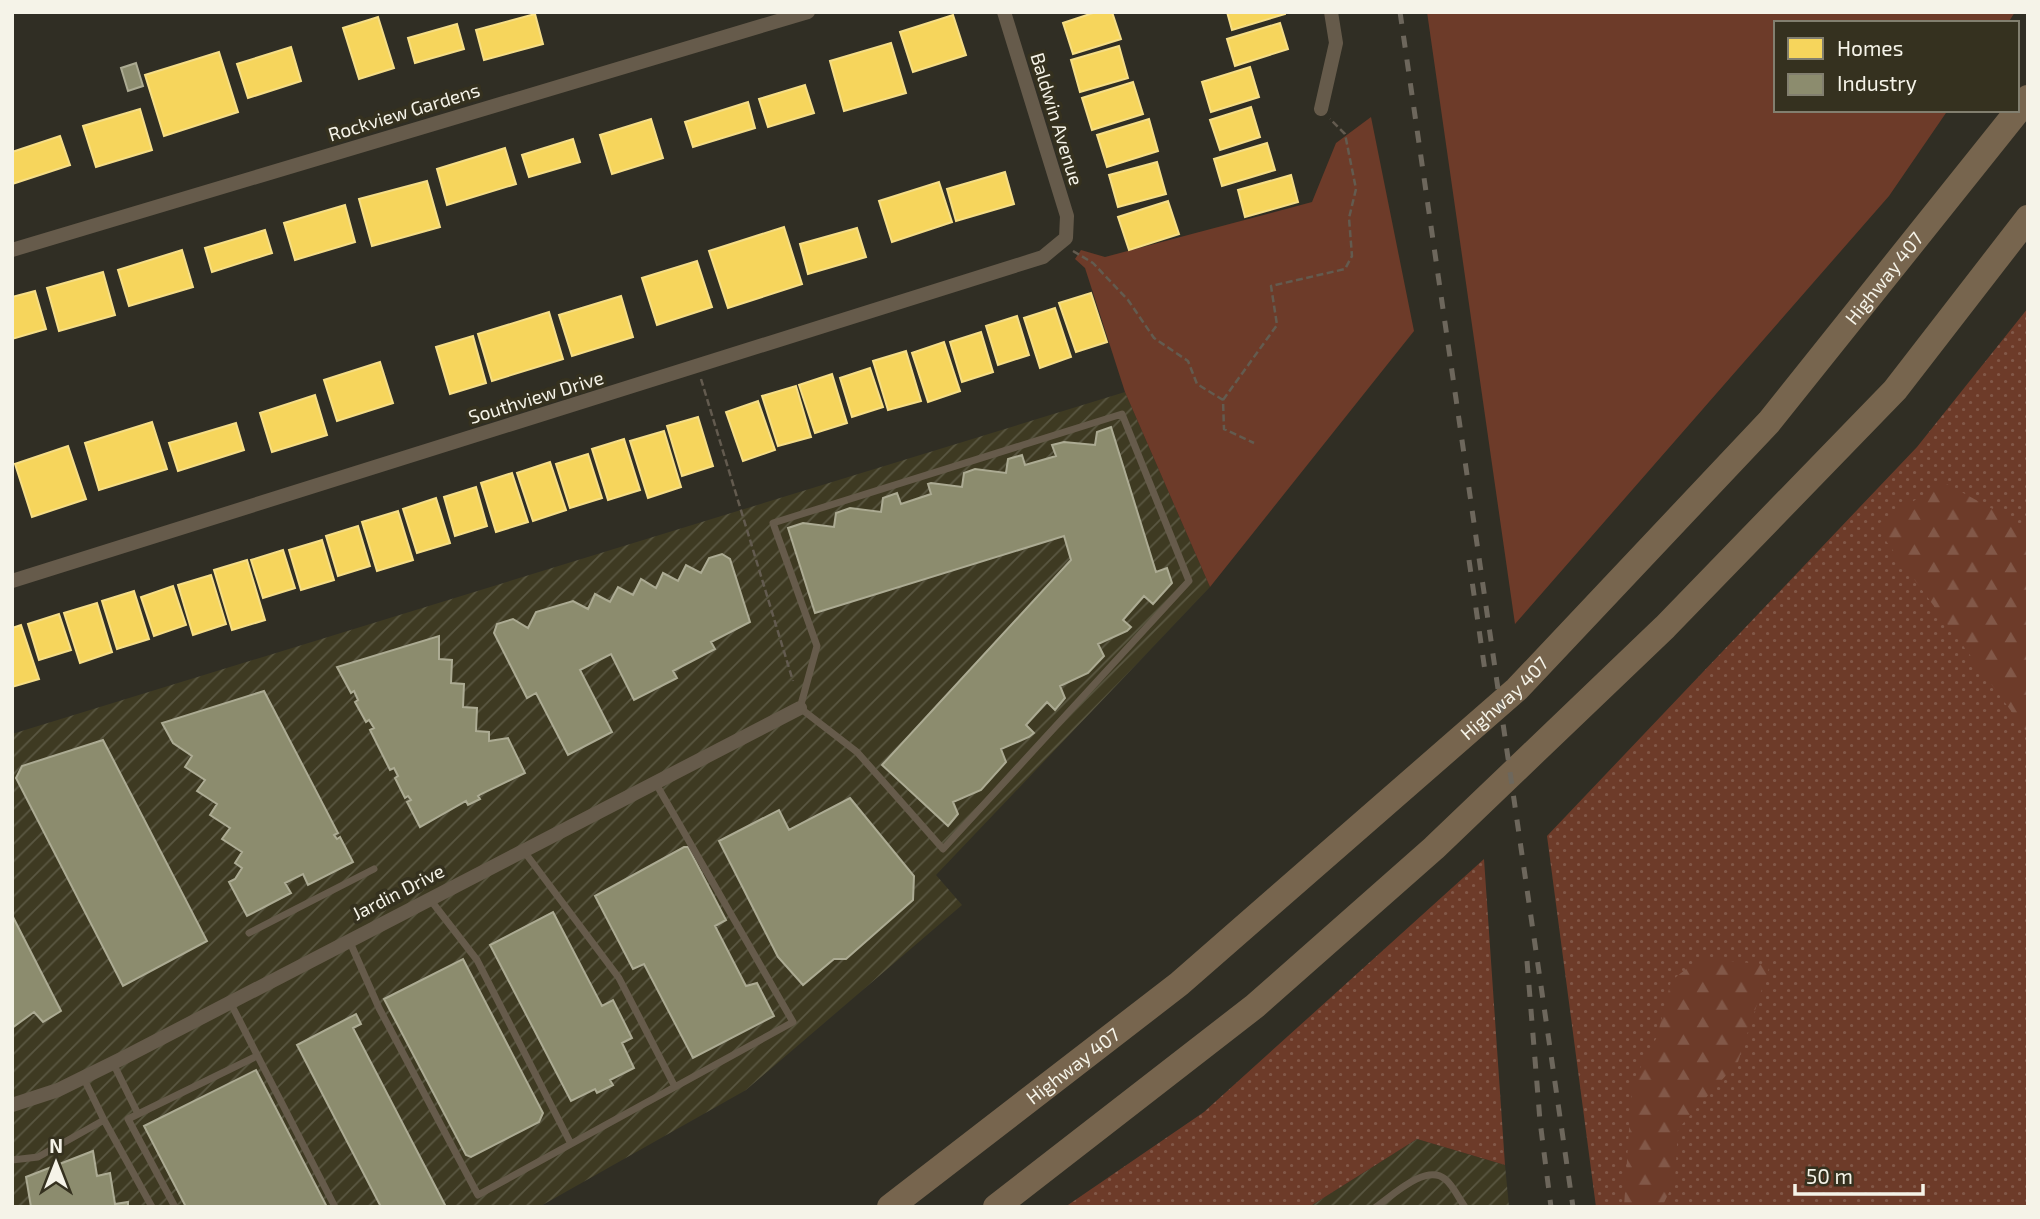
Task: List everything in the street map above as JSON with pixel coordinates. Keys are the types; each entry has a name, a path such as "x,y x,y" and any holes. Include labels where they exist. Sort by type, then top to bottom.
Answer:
{"highway":[{"name":"Highway 407","path":"890,1207 1178,984 1517,689 1769,422 2017,112"},
{"path":"996,1207 1255,1006 1434,848 1635,656 1895,390 2028,218"}],"street":[{"name":"Rockview Gardens","path":"12,250 808,12"},
{"name":"Baldwin Avenue","path":"1004,12 1067,216 1063,241"},
{"path":"1321,109 1336,43 1331,12"},
{"name":"Southview Drive","path":"12,581 1043,257 1063,241"},
{"name":"Jardin Drive","path":"12,1105 40,1097 113,1063 522,849 800,708"}],"lane":[{"path":"1122,414 1189,581 943,849 858,752 800,708 817,646 774,523 1122,414"},
{"path":"348,939 379,1008 478,1195 793,1022 655,781"},
{"path":"522,849 619,978 675,1087"},
{"path":"249,933 374,869"},
{"path":"429,898 477,960 571,1144"},
{"path":"229,1001 335,1207"},
{"path":"175,1207 128,1119 257,1056"},
{"path":"113,1063 138,1114"},
{"path":"83,1077 152,1207"},
{"path":"12,1160 38,1157 104,1120"},
{"path":"1376,1207 1416,1180 1430,1174 1445,1178 1465,1207"}],"path":[{"path":"1254,443 1224,429 1223,400 1277,325 1271,286 1345,269 1352,256 1349,218 1356,189 1345,134 1321,109"},
{"path":"1063,241 1093,263 1128,300 1154,338 1188,361 1197,384 1223,400"},
{"path":"698,367 786,652 800,708"}],"shaded area":[{"path":"1125,392 1210,587 936,875 962,905 746,1090 539,1207 12,1207 12,734"},
{"path":"1417,1139 1505,1165 1509,1207 1309,1207"}],"green space":[{"path":"1427,12 2015,12 2009,21 1774,21 1774,112 1947,112 1889,196 1515,624"},
{"path":"1371,117 1414,331 1210,587 1125,392 1085,268 1075,259 1081,250 1105,257 1312,202 1336,143"},
{"path":"2028,308 2028,1207 1596,1207 1547,836 1917,447"},
{"path":"1943,482 2022,525 2028,523 2028,734 1875,526"},
{"path":"1484,859 1505,1165 1417,1139 1309,1207 1065,1207 1204,1112"},
{"path":"1700,958 1770,965 1738,1062 1678,1129 1675,1180 1662,1207 1624,1207 1632,1083 1657,1037 1671,981"}],"building: Homes":[{"path":"1096,12 1112,12 1121,39 1073,54 1063,23"},
{"path":"1227,12 1285,12 1285,14 1232,30"},
{"path":"535,14 543,44 484,60 476,30"},
{"path":"953,15 966,55 913,72 900,32"},
{"path":"378,17 394,68 359,79 343,28"},
{"path":"1280,23 1288,49 1235,66 1227,39"},
{"path":"457,24 464,49 415,63 408,38"},
{"path":"891,43 906,93 844,111 830,61"},
{"path":"1119,46 1128,78 1080,92 1071,60"},
{"path":"291,47 301,81 248,98 237,64"},
{"path":"219,52 238,112 164,136 145,75"},
{"path":"1250,67 1259,97 1211,112 1202,82"},
{"path":"1133,82 1143,114 1092,130 1082,98"},
{"path":"805,85 814,113 768,127 759,99"},
{"path":"748,102 755,128 693,147 685,122"},
{"path":"1251,107 1260,137 1220,150 1210,120"},
{"path":"140,109 152,150 96,167 83,126"},
{"path":"651,119 663,158 612,174 600,135"},
{"path":"1149,119 1158,151 1107,167 1097,135"},
{"path":"60,136 70,165 12,184 12,152"},
{"path":"573,139 580,162 529,177 522,155"},
{"path":"1267,143 1275,170 1222,186 1214,159"},
{"path":"505,148 516,184 447,205 437,169"},
{"path":"1157,162 1166,194 1118,207 1109,175"},
{"path":"1005,172 1014,204 956,221 947,189"},
{"path":"1291,175 1298,202 1245,217 1238,190"},
{"path":"427,181 440,227 372,246 359,199"},
{"path":"939,182 952,222 892,242 879,201"},
{"path":"1168,201 1179,234 1129,250 1118,217"},
{"path":"345,205 355,242 295,260 284,223"},
{"path":"784,227 802,284 728,308 709,251"},
{"path":"857,228 866,257 808,274 800,244"},
{"path":"265,230 272,253 212,272 205,248"},
{"path":"182,250 193,287 129,306 118,270"},
{"path":"697,261 712,307 657,325 642,278"},
{"path":"103,272 115,315 59,331 47,288"},
{"path":"35,291 46,329 12,339 12,297"},
{"path":"1091,293 1107,342 1076,352 1059,303"},
{"path":"621,296 633,337 572,356 559,315"},
{"path":"1055,308 1071,357 1040,368 1024,318"},
{"path":"549,312 563,359 492,381 478,334"},
{"path":"1017,316 1029,355 998,365 986,326"},
{"path":"981,332 993,372 962,382 950,342"},
{"path":"473,336 486,383 450,394 436,347"},
{"path":"944,342 960,391 928,402 912,353"},
{"path":"906,351 921,401 888,410 873,361"},
{"path":"380,362 393,403 337,421 324,380"},
{"path":"870,368 883,407 852,417 840,378"},
{"path":"832,374 847,423 815,433 799,385"},
{"path":"796,386 811,437 778,446 762,396"},
{"path":"315,395 327,435 272,452 260,413"},
{"path":"758,401 775,450 743,461 726,412"},
{"path":"698,417 713,466 682,476 667,426"},
{"path":"152,422 167,469 99,490 85,443"},
{"path":"236,423 244,450 178,471 169,443"},
{"path":"664,431 681,487 648,498 630,441"},
{"path":"624,439 640,490 608,500 592,449"},
{"path":"68,446 86,499 32,517 15,464"},
{"path":"588,454 602,498 570,508 556,464"},
{"path":"550,462 566,510 533,521 517,473"},
{"path":"512,473 528,522 496,532 481,483"},
{"path":"476,487 487,526 455,536 444,497"},
{"path":"436,498 450,543 417,553 403,509"},
{"path":"398,511 413,560 377,571 362,522"},
{"path":"358,526 370,566 338,576 326,536"},
{"path":"322,540 334,580 301,590 289,550"},
{"path":"283,550 295,588 263,598 251,560"},
{"path":"247,560 265,620 232,630 214,570"},
{"path":"211,575 226,624 193,635 178,585"},
{"path":"173,586 186,625 154,636 141,597"},
{"path":"134,591 149,639 117,649 102,601"},
{"path":"97,603 112,652 80,663 64,613"},
{"path":"59,614 71,650 39,660 28,624"},
{"path":"21,625 39,679 12,687 12,628"}],"building: Industry":[{"path":"136,63 143,86 128,91 121,68"},
{"path":"1111,427 1156,572 1167,568 1172,583 1153,604 1144,596 1123,620 1131,627 1127,631 1098,644 1104,656 1088,673 1060,686 1065,698 1055,710 1047,702 1026,725 1034,733 1001,749 1006,762 981,790 953,802 958,814 948,826 882,765 1071,560 1064,536 815,613 788,528 803,523 834,527 836,513 850,508 881,512 883,498 897,493 901,504 931,494 928,484 931,483 962,487 964,473 975,469 1006,473 1008,459 1022,455 1025,465 1056,456 1052,445 1064,442 1095,445 1097,432"},
{"path":"722,554 730,559 750,622 711,642 715,649 673,671 677,678 634,700 611,654 580,670 612,732 568,755 536,693 527,698 494,633 497,624 513,619 528,628 536,612 573,601 588,609 595,594 610,602 618,587 633,595 641,579 656,588 663,573 678,581 686,565 701,573 709,558"},
{"path":"439,636 439,659 452,660 451,683 464,684 463,707 477,708 476,731 489,732 489,741 508,738 525,773 481,794 478,796 480,799 468,805 466,801 420,827 407,802 411,800 408,796 405,798 395,778 398,776 394,768 390,770 370,730 374,728 369,720 366,722 355,702 358,700 354,691 351,693 337,667"},
{"path":"264,691 338,833 334,835 337,839 340,837 353,862 308,885 303,874 285,883 291,893 247,916 229,882 235,879 242,868 235,863 242,852 222,839 230,828 210,815 217,804 197,791 205,780 185,767 192,756 173,743 162,723"},
{"path":"103,740 207,941 123,986 16,778 22,766"},
{"path":"850,798 914,876 913,900 846,959 834,959 803,985 778,957 719,841 779,810 789,830"},
{"path":"688,847 726,920 715,926 746,986 757,983 774,1016 693,1058 644,964 633,969 595,896"},
{"path":"553,912 602,1006 613,1000 632,1038 622,1043 634,1068 610,1080 613,1085 597,1093 595,1089 571,1101 490,945"},
{"path":"12,915 61,1011 43,1022 34,1012 12,1028"},
{"path":"463,959 543,1113 539,1122 471,1157 466,1155 384,999"},
{"path":"356,1014 361,1024 353,1028 445,1205 442,1207 381,1207 297,1045"},
{"path":"256,1070 327,1207 186,1207 144,1126"},
{"path":"93,1151 97,1176 110,1173 115,1204 128,1202 128,1207 31,1207 26,1177"}],"railway":[{"path":"1400,12 1573,1207"},
{"path":"1469,560 1485,671"},
{"path":"1527,961 1540,1121 1551,1207"}]}
